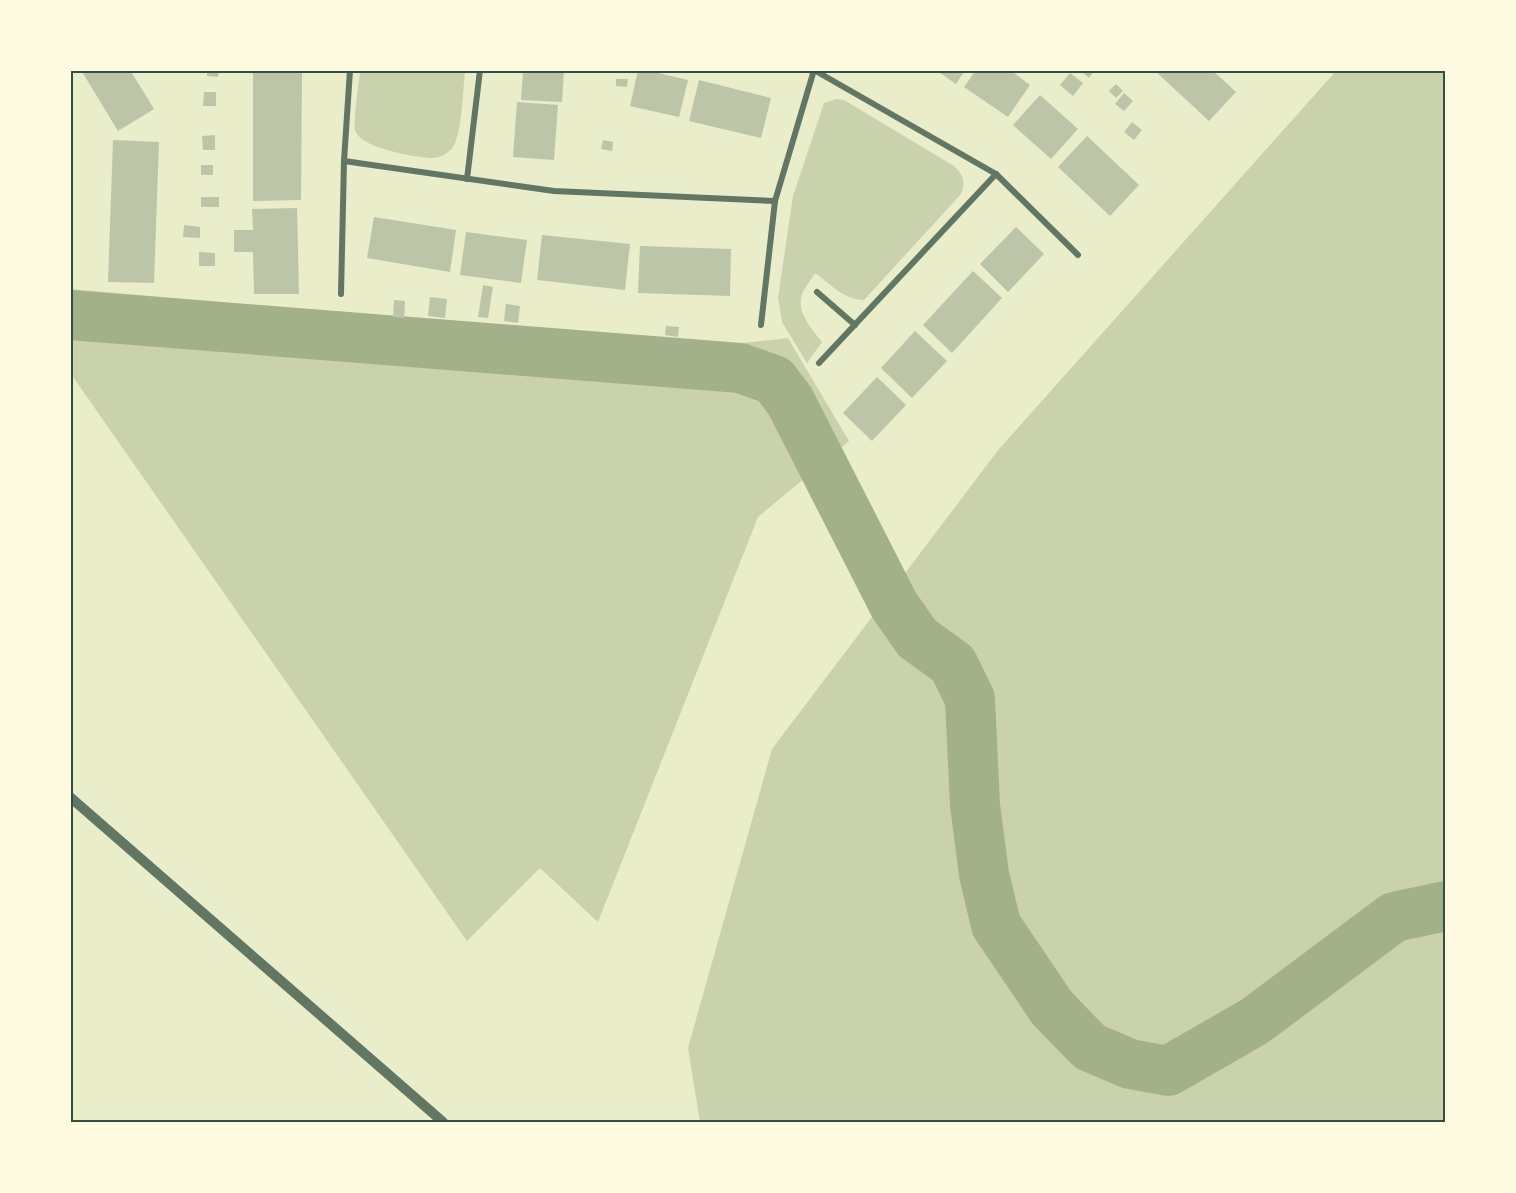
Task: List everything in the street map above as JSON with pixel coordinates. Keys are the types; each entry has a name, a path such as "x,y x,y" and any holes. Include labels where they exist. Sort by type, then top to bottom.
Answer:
{"street":[{"path":"341,294 344,161 350,70"},
{"path":"467,179 480,70"},
{"path":"761,325 775,201 814,70 996,174 1078,255"},
{"path":"344,161 554,191 775,201"},
{"path":"819,363 996,174"},
{"path":"817,292 855,325"},
{"path":"70,797 443,1122"}],"green space":[{"path":"360,71 465,71 460,122 453,147 445,154 426,158 377,147 359,136 355,130 355,110"},
{"path":"1336,71 1445,71 1445,1122 700,1122 688,1048 772,749 999,449"},
{"path":"836,99 844,100 954,166 961,175 963,185 961,194 864,300 843,294 815,273 802,294 801,307 806,320 822,342 807,363 782,322 778,298 793,196 824,103"},
{"path":"70,289 726,345 788,338 849,441 758,517 598,922 540,868 467,941 71,374"}],"building":[{"path":"81,70 130,70 154,109 118,131"},
{"path":"207,70 219,70 218,77 207,76"},
{"path":"253,70 302,72 301,200 253,201"},
{"path":"523,70 564,70 562,102 521,100"},
{"path":"638,70 688,80 679,117 630,106"},
{"path":"936,70 965,70 956,84"},
{"path":"976,70 1010,70 1030,85 1008,117 964,87"},
{"path":"1080,70 1095,70 1089,78"},
{"path":"1154,70 1212,70 1236,92 1209,121"},
{"path":"1070,73 1083,83 1073,96 1060,85"},
{"path":"616,79 628,79 627,87 616,86"},
{"path":"699,80 771,98 761,138 689,121"},
{"path":"1116,84 1123,91 1116,98 1109,91"},
{"path":"204,92 216,92 216,106 203,106"},
{"path":"1124,93 1133,101 1124,111 1115,104"},
{"path":"1040,95 1078,129 1051,159 1013,125"},
{"path":"517,102 558,105 554,160 513,157"},
{"path":"1132,122 1142,130 1134,140 1124,132"},
{"path":"215,135 215,150 203,150 202,136"},
{"path":"1087,136 1139,185 1110,216 1058,167"},
{"path":"113,140 159,142 154,283 108,282"},
{"path":"603,140 613,142 612,151 601,149"},
{"path":"201,165 213,165 213,175 201,175"},
{"path":"201,197 219,197 219,207 201,207"},
{"path":"297,208 299,294 254,294 253,252 234,252 234,230 253,230 252,209"},
{"path":"374,217 456,230 450,272 367,258"},
{"path":"184,225 200,227 200,238 183,237"},
{"path":"1016,227 1044,254 1008,292 980,264"},
{"path":"466,232 527,240 521,283 460,275"},
{"path":"542,235 630,244 625,290 537,280"},
{"path":"640,246 731,249 730,296 638,293"},
{"path":"199,252 215,253 215,266 199,266"},
{"path":"973,271 1002,298 952,353 923,325"},
{"path":"483,285 493,287 488,318 478,317"},
{"path":"430,297 447,299 445,318 428,316"},
{"path":"394,300 405,301 404,318 393,317"},
{"path":"506,304 520,306 518,323 504,321"},
{"path":"666,326 679,327 678,337 665,335"},
{"path":"915,331 947,361 912,398 881,368"},
{"path":"877,377 906,405 872,441 843,413"}],"waterway":[{"path":"70,315 740,368 774,380 790,401 894,605 917,638 953,664 970,699 975,805 984,874 996,925 1052,1008 1090,1047 1130,1064 1168,1071 1255,1021 1394,917 1446,906"}]}
